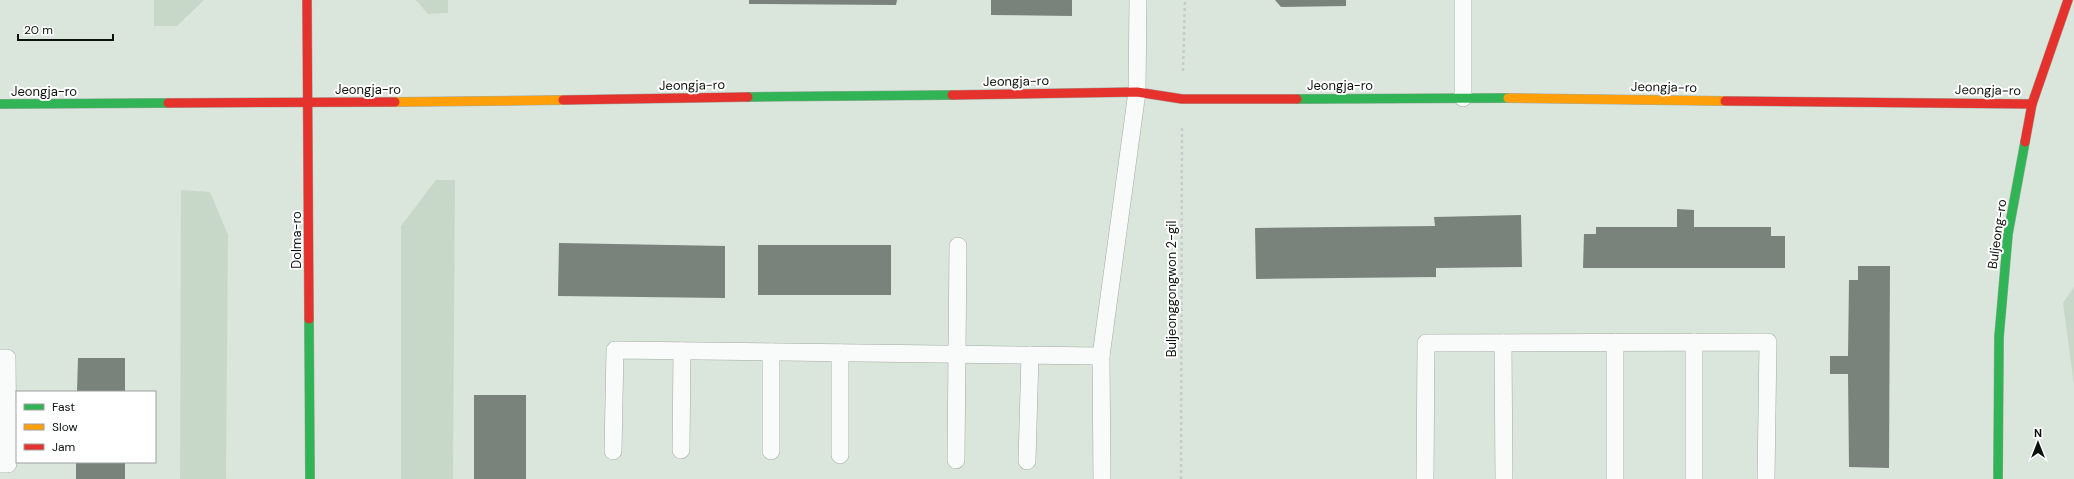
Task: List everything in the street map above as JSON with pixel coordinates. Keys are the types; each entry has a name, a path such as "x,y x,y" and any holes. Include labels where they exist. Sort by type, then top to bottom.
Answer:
{"street":[{"name":"Dolma-ro","path":"308,0 310,479"},
{"name":"Buljeong-ro","path":"1998,479 1999,337 2008,234 2032,104 2068,0"},
{"name":"Jeongja-ro","path":"0,104 308,102 1137,92 1182,99 1463,98 2032,104"}],"lane":[{"path":"1102,479 1101,356 1137,92 1138,0"},
{"path":"1463,0 1463,98"},
{"path":"956,460 958,246"},
{"path":"1615,342 1615,479"},
{"path":"1694,342 1694,479"},
{"path":"1425,479 1426,343 1768,342 1766,479"},
{"path":"1503,343 1504,479"},
{"path":"613,451 615,350 1101,356"},
{"path":"681,450 682,351"},
{"path":"771,352 771,451"},
{"path":"840,353 840,455"},
{"path":"1027,461 1030,355"},
{"path":"0,358 7,358 8,464 0,464"}],"path":[{"name":"Buljeonggongwon 2-gil","path":"1181,479 1182,99 1185,0"}],"green space":[{"path":"154,0 204,0 177,26 154,26"},
{"path":"416,0 448,0 448,13 428,14"},
{"path":"436,180 455,180 453,479 401,479 401,226"},
{"path":"181,190 210,192 228,235 226,479 180,479"},
{"path":"2074,287 2074,385 2063,303"}],"building":[{"path":"749,0 897,0 896,5 749,4"},
{"path":"991,0 1072,0 1072,16 991,15"},
{"path":"1275,0 1346,0 1346,6 1281,7"},
{"path":"1677,209 1694,210 1694,227 1771,227 1771,236 1785,236 1785,268 1583,268 1584,234 1596,234 1596,227 1677,227"},
{"path":"1521,215 1522,267 1436,268 1436,277 1256,279 1255,228 1435,226 1434,217"},
{"path":"559,243 725,246 725,298 558,296"},
{"path":"758,245 891,245 891,295 758,295"},
{"path":"1858,266 1890,266 1889,468 1849,467 1848,374 1830,374 1830,356 1848,356 1849,280 1858,280"},
{"path":"78,358 125,358 125,391 77,391"},
{"path":"474,395 526,395 526,479 474,479"},
{"path":"76,463 125,463 125,479 76,479"}],"traffic: fast":[{"path":"748,97 952,95"},
{"path":"1297,99 1508,98"},
{"path":"0,104 168,103"},
{"path":"1998,479 1999,337 2008,234 2025,142"},
{"path":"309,319 310,479"}],"traffic: slow":[{"path":"1508,98 1725,101"},
{"path":"395,102 563,100"}],"traffic: jam":[{"path":"307,0 309,319"},
{"path":"2025,142 2032,104 2068,0"},
{"path":"952,95 1137,92 1182,99 1297,99"},
{"path":"563,100 748,97"},
{"path":"1725,101 2032,104"},
{"path":"168,103 395,102"}]}
